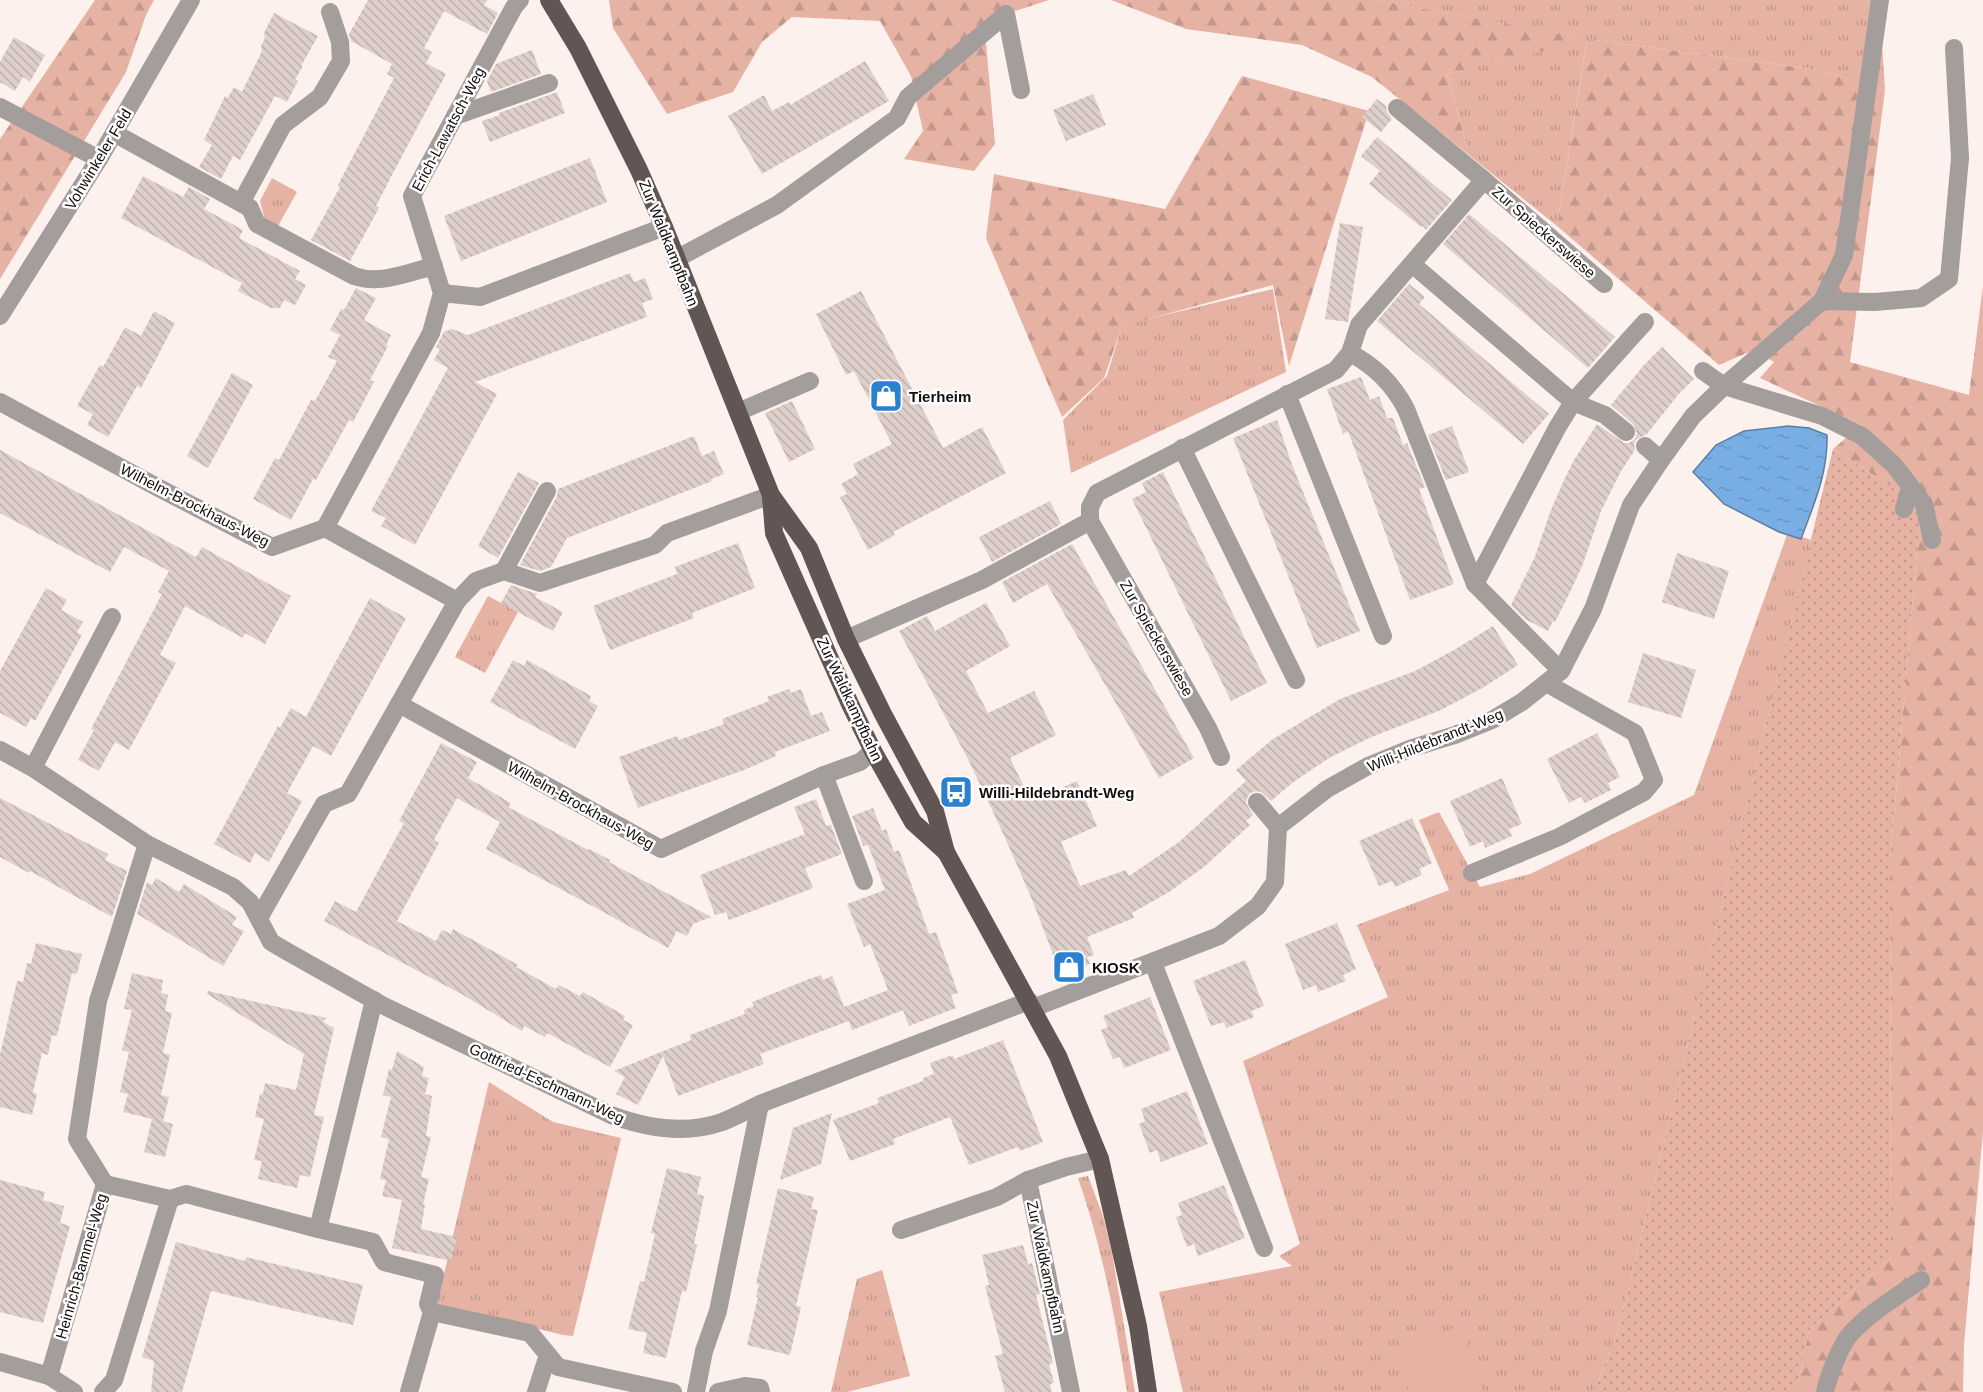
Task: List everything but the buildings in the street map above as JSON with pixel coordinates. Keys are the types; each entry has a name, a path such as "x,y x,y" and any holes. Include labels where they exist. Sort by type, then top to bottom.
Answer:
{"main road":[{"name":"Zur Waldkampfbahn","path":"549,0 578,48 639,170 771,495 809,548 846,639 935,811 946,852 1058,1056 1100,1159 1138,1326 1148,1392"},
{"name":"Zur Waldkampfbahn","path":"771,495 774,533 873,751 913,822 946,852"}],"street":[{"name":"Vohwinkeler Feld","path":"0,316 99,159 191,0"},
{"name":"Erich-Lawatsch-Weg","path":"442,293 412,196 514,7 520,0"},
{"path":"1880,0 1844,255 1822,301 1875,302 1921,298 1949,279 1960,158 1954,48"},
{"path":"241,203 283,125 320,97 341,61 340,42 330,12"},
{"path":"676,259 777,205 897,118 908,97 1006,14 1021,90"},
{"path":"454,116 549,83"},
{"path":"0,107 99,159"},
{"name":"Zur Spieckerswiese","path":"1397,108 1604,284"},
{"path":"114,133 250,208 257,224 354,276 366,280 383,279 434,266"},
{"name":"Zur Spieckerswiese","path":"1221,757 1208,728 1090,521 1090,507 1097,493 1336,370 1350,353 1359,325 1484,180"},
{"path":"457,601 325,528 431,333 442,293 480,297 664,227"},
{"path":"1412,264 1573,402 1605,415 1626,432"},
{"name":"Willi-Hildebrandt-Weg","path":"1278,827 1328,789 1368,766 1492,720 1522,702 1555,677 1593,609 1631,505 1661,460 1693,416 1822,301"},
{"path":"1475,584 1573,402 1645,322"},
{"path":"1350,353 1380,374 1396,391 1406,409 1475,584 1555,677 1635,733 1654,780 1644,792 1559,837 1472,873"},
{"path":"1703,371 1724,386 1822,416 1862,436 1894,465 1924,504 1932,540"},
{"path":"738,412 810,381"},
{"path":"1287,394 1383,636"},
{"name":"Wilhelm-Brockhaus-Weg","path":"0,402 272,547 325,528"},
{"path":"1645,446 1661,460"},
{"path":"1182,448 1296,680"},
{"path":"1904,509 1910,487"},
{"path":"504,571 547,491"},
{"path":"259,918 324,804 348,794 457,601 476,581 504,571 540,583 655,545 667,533 771,495"},
{"path":"846,639 982,580 1090,521"},
{"path":"33,768 112,617"},
{"name":"Wilhelm-Brockhaus-Weg","path":"399,704 661,849 860,762 873,751"},
{"name":"Gottfried-Eschmann-Weg","path":"0,750 33,768 147,844 233,887 250,902 271,942 374,1000 611,1115 640,1125 679,1130 720,1123 760,1104 1031,1005"},
{"path":"824,776 864,881"},
{"path":"1031,1005 1154,963 1219,936 1258,906 1275,882 1278,827 1257,802"},
{"path":"105,1184 77,1139 98,1001 147,844"},
{"path":"1154,963 1264,1248"},
{"path":"318,1229 374,1000"},
{"path":"696,1392 704,1351 718,1311 760,1104"},
{"name":"Zur Waldkampfbahn","path":"1071,1392 1028,1180 1066,1167 1100,1159"},
{"path":"901,1230 997,1197 1028,1180"},
{"name":"Heinrich-Bammel-Weg","path":"49,1376 105,1184 170,1199 186,1194 374,1242 384,1262 435,1275 428,1304 432,1312 409,1392"},
{"path":"103,1392 114,1380 170,1199"},
{"path":"1825,1392 1827,1379 1850,1334 1884,1305 1921,1280"},
{"path":"432,1312 530,1333 558,1366 673,1392"},
{"path":"537,1392 548,1354"},
{"path":"0,1362 49,1376 74,1392"},
{"path":"718,1392 745,1386 760,1388 761,1392"}],"green space":[{"path":"95,0 154,0 146,15 126,72 0,279 0,139"},
{"path":"609,0 1049,0 984,21 995,144 974,171 904,159 923,131 911,76 880,21 792,17 762,42 733,92 667,114 613,28"},
{"path":"1111,0 1377,0 1587,39 1819,70 1885,90 1850,362 1969,395 1983,286 1983,1132 1964,1344 1963,1392 1796,1392 1809,1330 1891,1257 1890,862 1921,506 1833,449 1861,425 1760,378 1774,362 1754,350 1719,365 1557,226 1587,40 1447,74 1469,155 1372,77 1302,45 1186,29"},
{"path":"1377,0 1879,0 1885,90 1819,70 1587,39 1557,226 1469,155 1447,74 1585,39"},
{"path":"1242,76 1369,111 1289,366 1273,285 1122,326 1104,378 1062,417 986,238 994,174 1165,209"},
{"path":"272,178 297,192 278,226 265,220 260,201"},
{"path":"1273,289 1286,372 1071,473 1063,420 1107,376 1122,325"},
{"path":"1833,449 1921,506 1890,862 1891,1257 1809,1330 1796,1392 1594,1392 1618,1331"},
{"path":"1788,532 1811,540 1618,1331 1594,1392 1183,1392 1159,1292 1292,1266 1279,1256 1300,1244 1243,1061 1388,997 1357,925 1449,890 1419,820 1439,812 1480,887 1530,874 1694,795"},
{"path":"488,596 518,612 485,673 455,657"},
{"path":"489,1082 553,1122 621,1138 573,1336 437,1304"},
{"path":"1088,1176 1103,1216 1112,1253 1135,1392 1127,1392 1118,1337 1095,1231 1078,1178"},
{"path":"882,1270 910,1376 847,1392 831,1392 857,1279"},
{"path":"1462,1326 1484,1392 1409,1392 1394,1348"}],"water":[{"path":"1788,426 1809,428 1827,435 1823,475 1801,539 1779,532 1724,504 1693,472 1716,445 1744,431"}],"place":[{"name":"Tierheim","path":"886,396"},
{"name":"Willi-Hildebrandt-Weg","path":"956,792"},
{"name":"KIOSK","path":"1069,967"}]}
